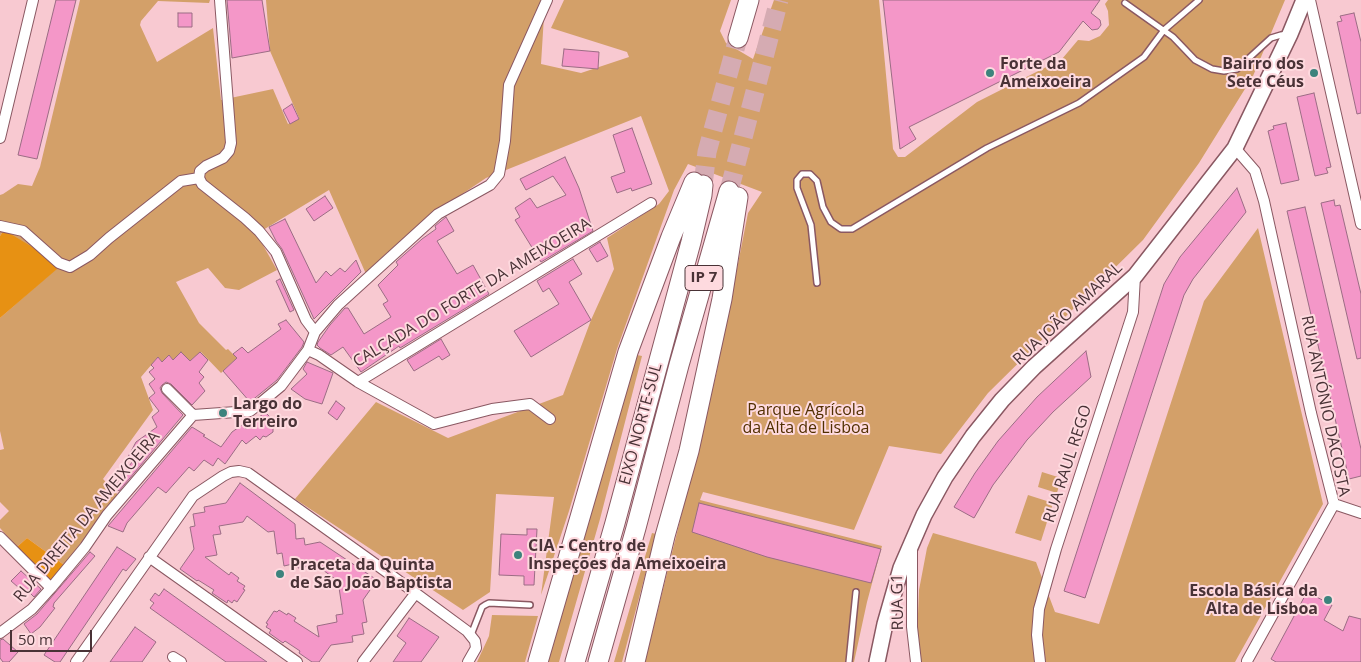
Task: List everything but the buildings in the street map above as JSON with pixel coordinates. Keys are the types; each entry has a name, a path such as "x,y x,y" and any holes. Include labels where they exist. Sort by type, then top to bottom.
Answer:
{"highway":[{"path":"738,38 749,0"},
{"name":"EIXO NORTE-SUL","path":"538,662 628,352 671,237 698,184 702,195 690,242 615,523 575,662"},
{"name":"EIXO NORTE-SUL","path":"598,662 679,366 734,193 722,299 689,451 665,536 635,662"}],"street":[{"path":"0,138 33,0"},
{"path":"220,0 231,144 229,151 223,158 200,171 199,178 202,184 259,231 276,252 306,320 315,332"},
{"path":"167,389 193,415 250,411 281,386 308,350 315,332 338,305 438,214 490,186 499,174 505,140 509,84 547,0"},
{"name":"RUA JOÃO AMARAL","path":"877,662 892,596 912,541 945,477 973,436 1002,400 1034,367 1135,276 1235,148 1290,34 1304,0"},
{"path":"1310,0 1356,181 1361,224"},
{"name":"RUA ANTÓNIO DACOSTA","path":"1235,148 1254,171 1264,201 1311,413 1334,504 1247,661"},
{"path":"0,226 23,231 59,263 64,266 70,266 90,255 181,181 199,178"},
{"name":"CALÇADA DO FORTE DA AMEIXOEIRA","path":"308,350 319,355 358,382 651,203"},
{"name":"RUA RAUL REGO","path":"1040,662 1037,635 1039,609 1056,548 1133,312 1135,276"},
{"path":"358,382 434,424 492,408 530,404 550,419"},
{"name":"RUA DIREITA DA AMEIXOEIRA","path":"0,633 32,609 51,588 85,547 107,515 193,415"},
{"path":"76,662 193,496 223,476 239,471 248,473 471,635 475,641 476,648 468,662"},
{"path":"1334,504 1361,513"},
{"path":"0,537 51,588"},
{"name":"RUA G1","path":"912,541 912,627 916,662"},
{"path":"149,557 297,662"},
{"path":"363,662 415,594"}],"lane":[{"path":"816,283 812,226 797,188 797,180 802,174 810,174 817,181 823,207 831,222 841,229 852,229 987,148 1079,103 1144,56 1164,30 1199,0"},
{"path":"1125,4 1164,30 1195,60 1212,69 1224,71 1236,69 1271,38 1290,34"},
{"path":"849,662 856,592"},
{"path":"471,635 482,607 485,605 530,605"}],"green space":[{"name":"Parque Agrícola da Alta de Lisboa","path":"80,0 210,0 209,3 158,1 141,21 140,25 157,62 213,28 221,100 273,89 288,124 299,118 270,51 266,0 545,0 541,64 581,73 629,57 627,52 551,28 564,0 731,0 720,31 726,43 753,59 774,0 879,0 893,149 898,157 905,157 977,102 1062,59 1078,40 1089,41 1100,36 1109,25 1108,11 1105,4 1108,0 1285,0 1253,76 1199,163 1143,240 988,393 941,454 889,446 854,530 703,492 700,500 882,546 854,662 645,662 716,375 748,213 762,192 688,164 674,190 617,349 569,511 541,595 554,497 496,494 490,592 463,610 295,499 376,402 448,438 563,395 591,320 614,269 607,238 659,204 669,191 641,116 486,178 434,213 366,274 329,190 263,230 259,238 277,270 239,290 225,288 208,268 176,282 199,323 226,350 228,349 237,358 221,373 201,352 190,361 181,352 173,360 169,355 162,362 158,357 141,377 153,410 103,479 118,495 64,565 27,538 17,547 0,528 0,520 9,511 0,502 0,450 4,449 0,431 0,318 57,268 4,230 0,236 0,195 18,184 32,186 40,167"},
{"path":"1258,228 1323,504 1235,662 916,662 919,590 927,548 933,533 1036,562 1055,612 1099,624 1204,301"},
{"path":"637,355 642,356 600,519 559,662 545,662"},
{"path":"1042,472 1061,478 1057,493 1038,487"},
{"path":"1028,495 1053,503 1041,541 1015,533"},
{"path":"652,533 656,534 622,662 614,662"},
{"path":"492,615 538,616 525,662 477,662 489,636"}],"shaded area":[{"path":"4,230 54,260 57,269 0,318 0,236"},
{"path":"27,538 64,565 50,583 17,547"}],"tunnel":[{"path":"729,191 779,0"},
{"path":"703,185 707,152 738,38"}],"place":[{"name":"Forte da Ameixoeira","path":"990,73"},
{"name":"Bairro dos Sete Céus","path":"1314,73"},
{"name":"Largo do Terreiro","path":"223,413"},
{"name":"CIA - Centro de Inspeções da Ameixoeira","path":"518,555"},
{"name":"Praceta da Quinta de São João Baptista","path":"280,574"},
{"name":"Escola Básica da Alta de Lisboa","path":"1328,600"}]}
